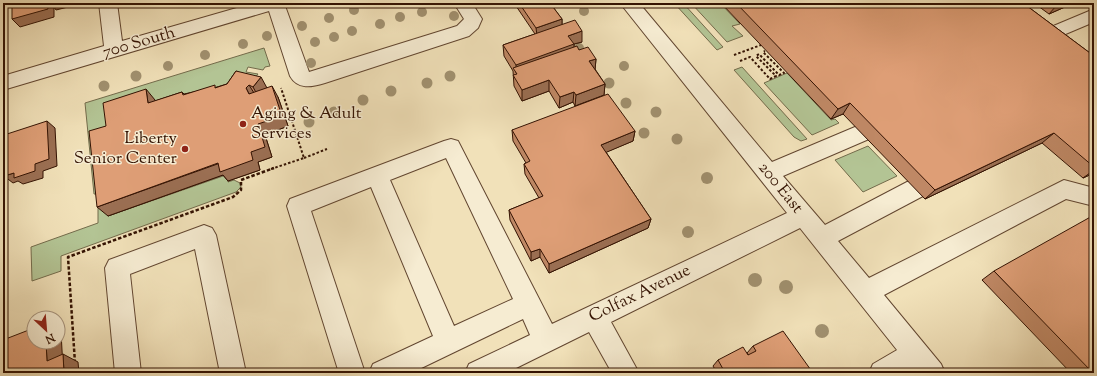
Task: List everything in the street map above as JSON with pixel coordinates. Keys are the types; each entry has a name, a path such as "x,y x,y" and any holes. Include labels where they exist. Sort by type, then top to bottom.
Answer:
{"street":[{"path":"108,3 114,50"},
{"path":"275,3 300,76 307,80 318,78 463,31 472,24 473,19 463,3"},
{"name":"700 South","path":"3,83 275,3"},
{"name":"200 East","path":"629,3 924,364"},
{"path":"1006,3 1049,35 1094,15"},
{"path":"767,172 862,133"},
{"path":"352,373 298,206 451,147 546,340"},
{"path":"377,176 448,342"},
{"path":"821,238 915,189"},
{"path":"866,292 1064,189 1094,197"},
{"name":"Colfax Avenue","path":"478,373 803,216"},
{"path":"128,373 117,268 204,235 233,373"},
{"path":"382,373 528,304"},
{"path":"594,317 626,373"},
{"path":"882,373 924,364"}],"path":[{"path":"734,55 761,45"},
{"path":"740,61 750,57 770,79 776,76 756,56 759,54 779,75 784,73 763,52 765,51"},
{"path":"279,82 304,158"},
{"path":"241,180 327,149"}],"green space":[{"path":"674,3 683,3 723,47 717,50"},
{"path":"691,3 720,3 740,24 732,26 743,36 727,42"},
{"path":"264,48 270,66 265,67 263,70 248,67 246,72 258,74 254,79 158,113 155,100 113,113 96,194 94,194 85,103"},
{"path":"742,67 807,139 801,141 794,137 734,70"},
{"path":"787,73 831,120 835,119 839,123 812,135 764,83"},
{"path":"868,146 897,176 863,192 835,160"},
{"path":"226,175 228,182 234,180 240,183 241,187 236,192 61,256 61,271 32,281 31,247 98,223 98,206 106,202 108,216"}],"building":[{"path":"12,3 47,3 48,9 12,19"},
{"path":"519,3 550,3 562,19 536,28"},
{"path":"736,3 1023,3 1094,56 1094,167 1054,133 935,190 850,103 838,109"},
{"path":"1051,3 1064,3 1056,6"},
{"path":"575,20 582,31 568,36 574,44 516,65 503,45"},
{"path":"577,46 579,50 588,47 596,59 589,61 605,84 576,95 574,92 560,97 549,80 522,90 513,75 517,74 513,68"},
{"name":"Liberty Senior Center","path":"236,71 261,77 253,87 249,85 246,88 249,94 272,86 282,116 258,124 265,147 251,152 253,160 220,172 218,163 97,207 89,131 106,126 103,103 146,89 148,103 182,92 183,95 215,85 215,88 227,84"},
{"path":"608,94 635,131 601,145 651,219 549,264 540,249 531,252 509,210 543,196 524,164 530,161 512,130"},
{"path":"47,121 49,159 35,164 35,171 14,178 14,173 4,176 4,135"},
{"path":"1094,215 1094,373 1093,373 994,271"},
{"path":"26,331 26,350 46,350 47,361 63,354 64,373 3,373 3,340"},
{"path":"783,331 813,373 723,373 721,370 723,369 718,360 743,347 748,355 756,351 753,346"}],"place":[{"name":"Aging & Adult Services","path":"243,124"},
{"name":"Liberty Senior Center","path":"185,149"}]}
